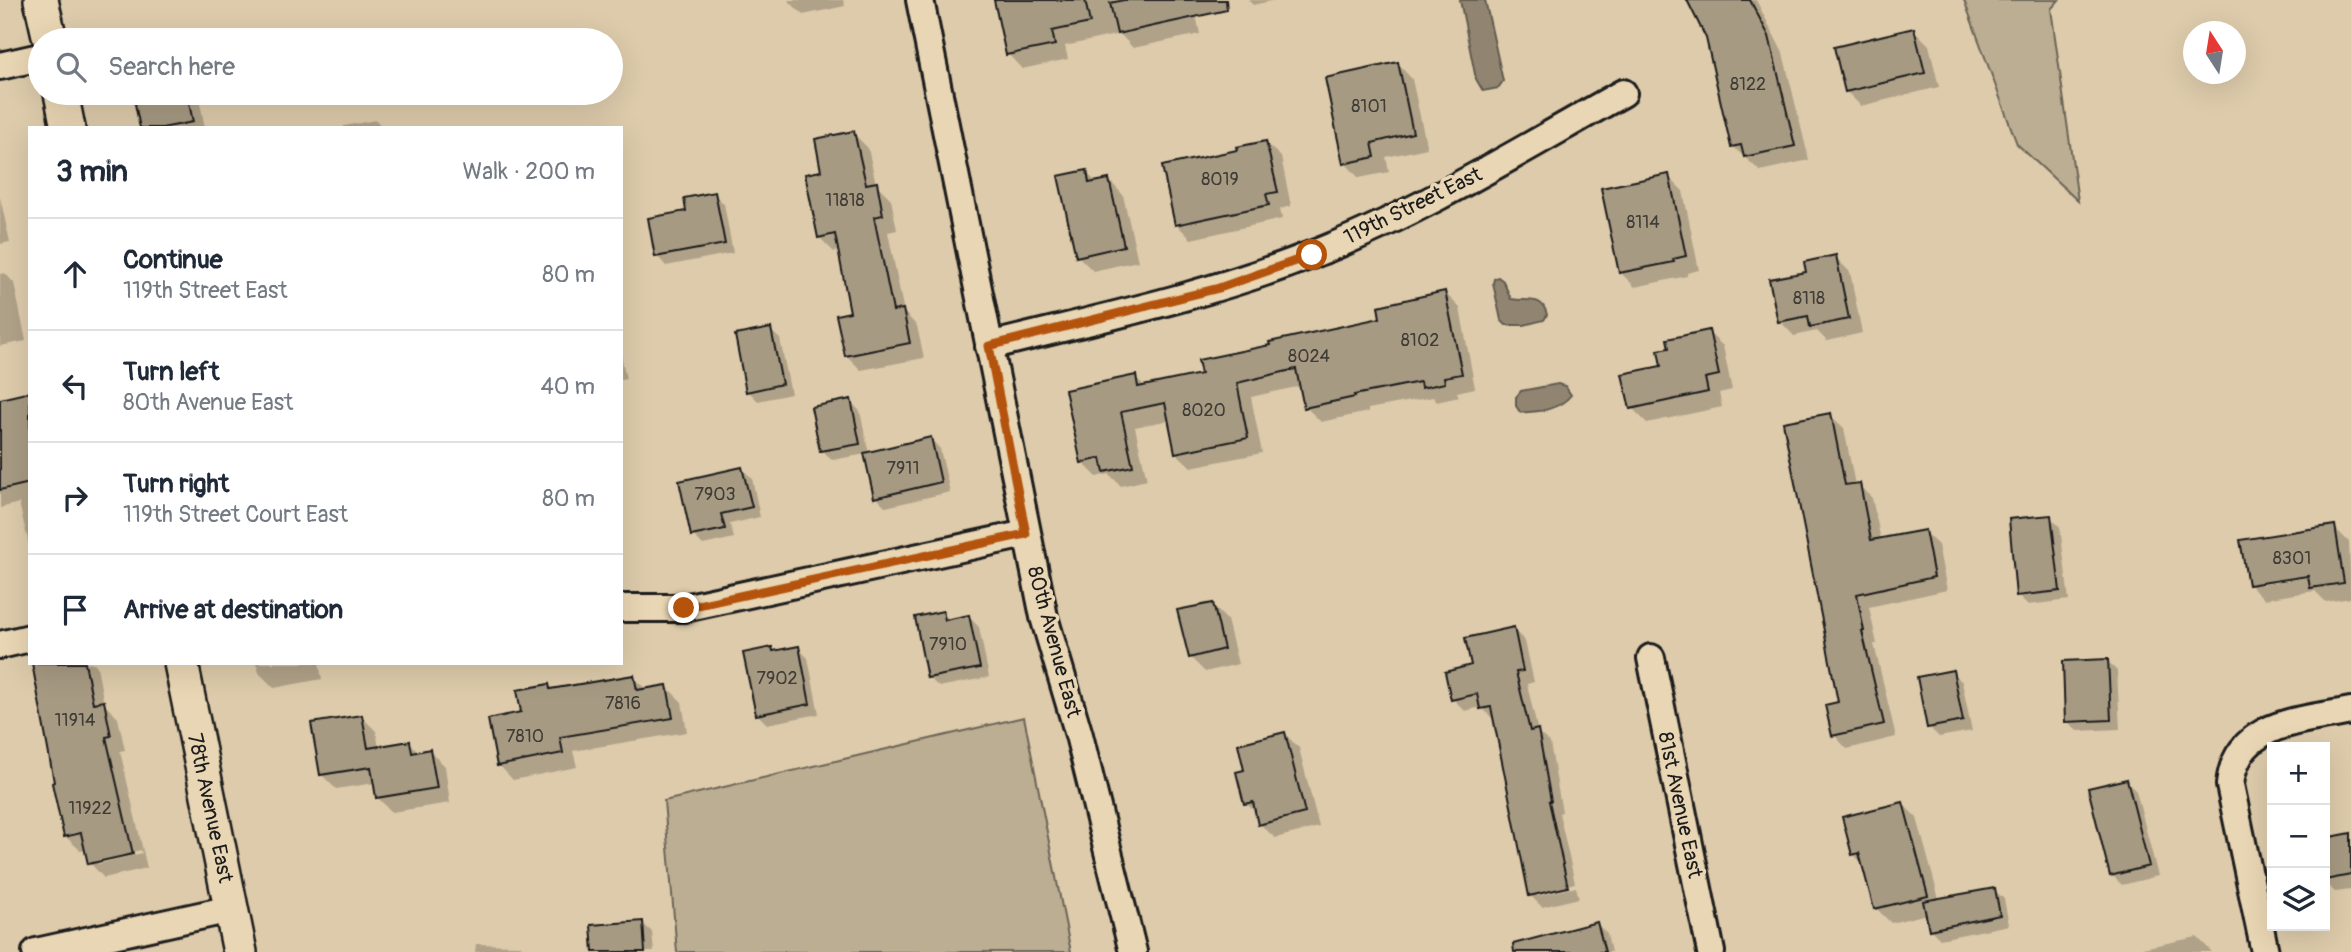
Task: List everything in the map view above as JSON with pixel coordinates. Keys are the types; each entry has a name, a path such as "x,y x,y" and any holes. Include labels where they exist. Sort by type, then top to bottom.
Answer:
{"street":[{"path":"41,0 47,28"},
{"name":"80th Avenue East","path":"920,0 1044,617 1079,735 1133,952"},
{"path":"0,66 28,60"},
{"name":"119th Street East","path":"989,346 1219,288 1314,254 1422,205 1623,93"},
{"path":"63,105 68,126"},
{"path":"623,608 684,608 1026,534"},
{"path":"0,645 28,638"},
{"name":"81st Avenue East","path":"1651,657 1711,952"},
{"name":"78th Avenue East","path":"181,665 240,952"},
{"path":"2265,952 2231,785 2232,772 2237,758 2246,746 2257,735 2270,728 2351,711"},
{"path":"36,952 231,909"}],"shaded area":[{"path":"1460,0 1485,0 1503,81 1498,88 1483,91 1476,79"},
{"path":"1964,0 2059,0 2051,9 2078,201 2017,144"},
{"path":"1498,277 1503,281 1511,299 1542,304 1547,315 1544,320 1524,325 1506,325 1501,320 1493,283"},
{"path":"1558,384 1565,386 1571,395 1561,404 1541,411 1527,412 1520,412 1516,406 1516,397 1521,391"},
{"path":"1024,717 1071,952 677,952 664,801"}],"building":[{"path":"994,0 1085,0 1090,23 1052,31 1055,45 1006,55"},
{"path":"1124,0 1226,0 1227,10 1117,34 1110,3"},
{"path":"1687,0 1750,0 1769,36 1795,146 1744,157 1741,145 1731,147 1706,38"},
{"path":"1914,28 1925,73 1845,92 1834,47"},
{"path":"1398,62 1413,133 1372,143 1375,157 1343,164 1325,78"},
{"path":"135,105 189,105 193,122 172,126 140,126"},
{"path":"854,131 866,184 877,182 883,215 874,217 893,311 903,309 910,343 845,356 836,315 850,312 835,234 818,238 805,174 821,171 815,139"},
{"path":"1266,141 1278,192 1266,194 1269,205 1175,225 1162,166"},
{"path":"1087,170 1089,183 1109,179 1124,246 1076,257 1058,176"},
{"path":"1669,174 1686,256 1673,259 1674,262 1619,273 1601,188"},
{"path":"715,192 725,244 655,257 648,218 686,211 684,198"},
{"path":"1836,255 1849,319 1810,327 1808,316 1778,322 1769,279 1806,272 1804,262"},
{"path":"1445,291 1462,374 1444,377 1445,383 1421,388 1420,382 1304,408 1296,369 1237,383 1248,438 1175,453 1165,403 1121,412 1133,466 1104,472 1101,458 1081,463 1065,390 1136,375 1138,387 1201,374 1198,360 1380,318 1378,306"},
{"path":"771,328 782,384 746,392 735,335"},
{"path":"1709,330 1719,375 1705,378 1708,392 1630,409 1622,374 1661,366 1658,350 1669,348 1667,339"},
{"path":"28,392 28,483 0,490 0,399"},
{"path":"851,399 860,444 820,451 811,407"},
{"path":"1831,413 1845,485 1860,483 1871,540 1925,530 1934,577 1857,594 1862,631 1884,724 1832,736 1825,705 1838,702 1783,422"},
{"path":"931,437 941,482 874,498 864,453"},
{"path":"742,467 752,507 721,514 725,529 691,536 679,481"},
{"path":"2051,515 2060,591 2016,596 2009,519"},
{"path":"2335,525 2344,583 2310,588 2308,576 2248,585 2240,540"},
{"path":"1213,603 1224,649 1189,658 1177,610"},
{"path":"943,611 945,620 969,615 980,668 927,678 915,617"},
{"path":"1514,627 1523,671 1516,672 1530,731 1538,729 1549,801 1568,887 1529,896 1491,707 1480,709 1477,694 1451,700 1445,672 1471,665 1465,638"},
{"path":"799,646 810,704 756,715 743,653 772,647 773,651"},
{"path":"2108,659 2111,720 2065,722 2063,661"},
{"path":"32,665 85,665 93,703 104,701 111,736 106,737 133,854 88,864 81,833 64,837 52,783 54,782"},
{"path":"1953,670 1963,721 1927,728 1917,677"},
{"path":"634,675 637,690 667,685 673,718 560,737 563,753 497,766 488,719 521,712 517,690 549,684 550,689"},
{"path":"362,715 368,748 410,741 412,753 430,749 437,788 376,798 371,767 320,775 311,723"},
{"path":"1285,732 1305,813 1258,825 1253,802 1244,804 1236,772 1244,770 1238,744"},
{"path":"2127,779 2149,866 2110,876 2088,788"},
{"path":"1903,802 1928,896 1874,909 1859,853 1852,855 1842,817"},
{"path":"2351,833 2351,875 2330,879 2330,837"},
{"path":"1995,888 2000,915 1929,930 1923,901"},
{"path":"643,921 645,952 593,952 591,925"},
{"path":"1597,922 1605,952 1514,952 1513,944"}],"route":[{"path":"684,608 1026,534 989,346 1219,288 1312,255"}]}
